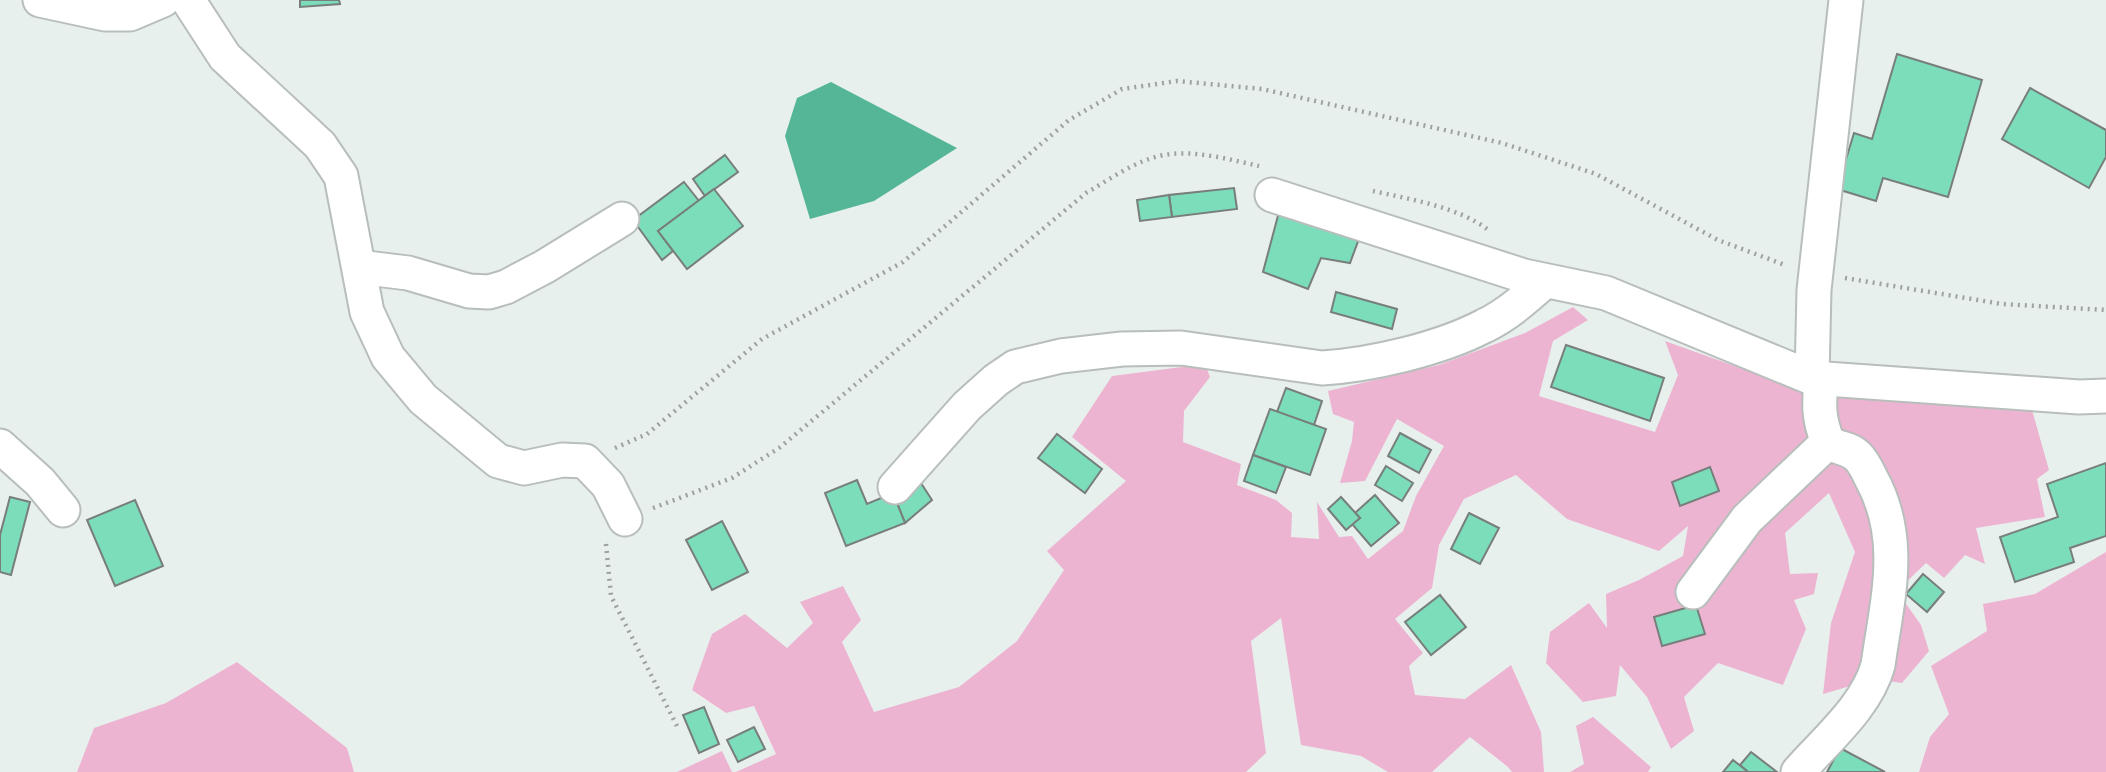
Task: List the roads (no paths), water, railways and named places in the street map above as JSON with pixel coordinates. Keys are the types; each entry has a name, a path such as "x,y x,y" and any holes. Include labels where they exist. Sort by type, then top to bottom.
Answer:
{"street":[{"path":"40,0 105,14 130,14 163,0"},
{"path":"188,0 225,57 320,145 341,176 367,312 388,357 424,399 498,461 524,468 562,460 585,461 608,485 625,519"},
{"path":"1798,772 1855,708 1874,679 1892,565 1891,534 1879,494 1860,459 1850,450 1828,442 1821,425 1815,373 1814,290 1846,0"},
{"path":"1272,195 1524,276 1606,293 1815,373 2079,397 2106,396"},
{"path":"359,267 408,273 469,291 489,292 506,287 544,267 622,219"},
{"path":"895,487 967,406 1015,367 1061,356 1122,349 1169,348 1322,368 1344,366 1427,348 1484,327 1513,309 1545,281"},
{"path":"1693,592 1747,519 1828,442"},
{"path":"0,446 40,482 63,510"}]}
